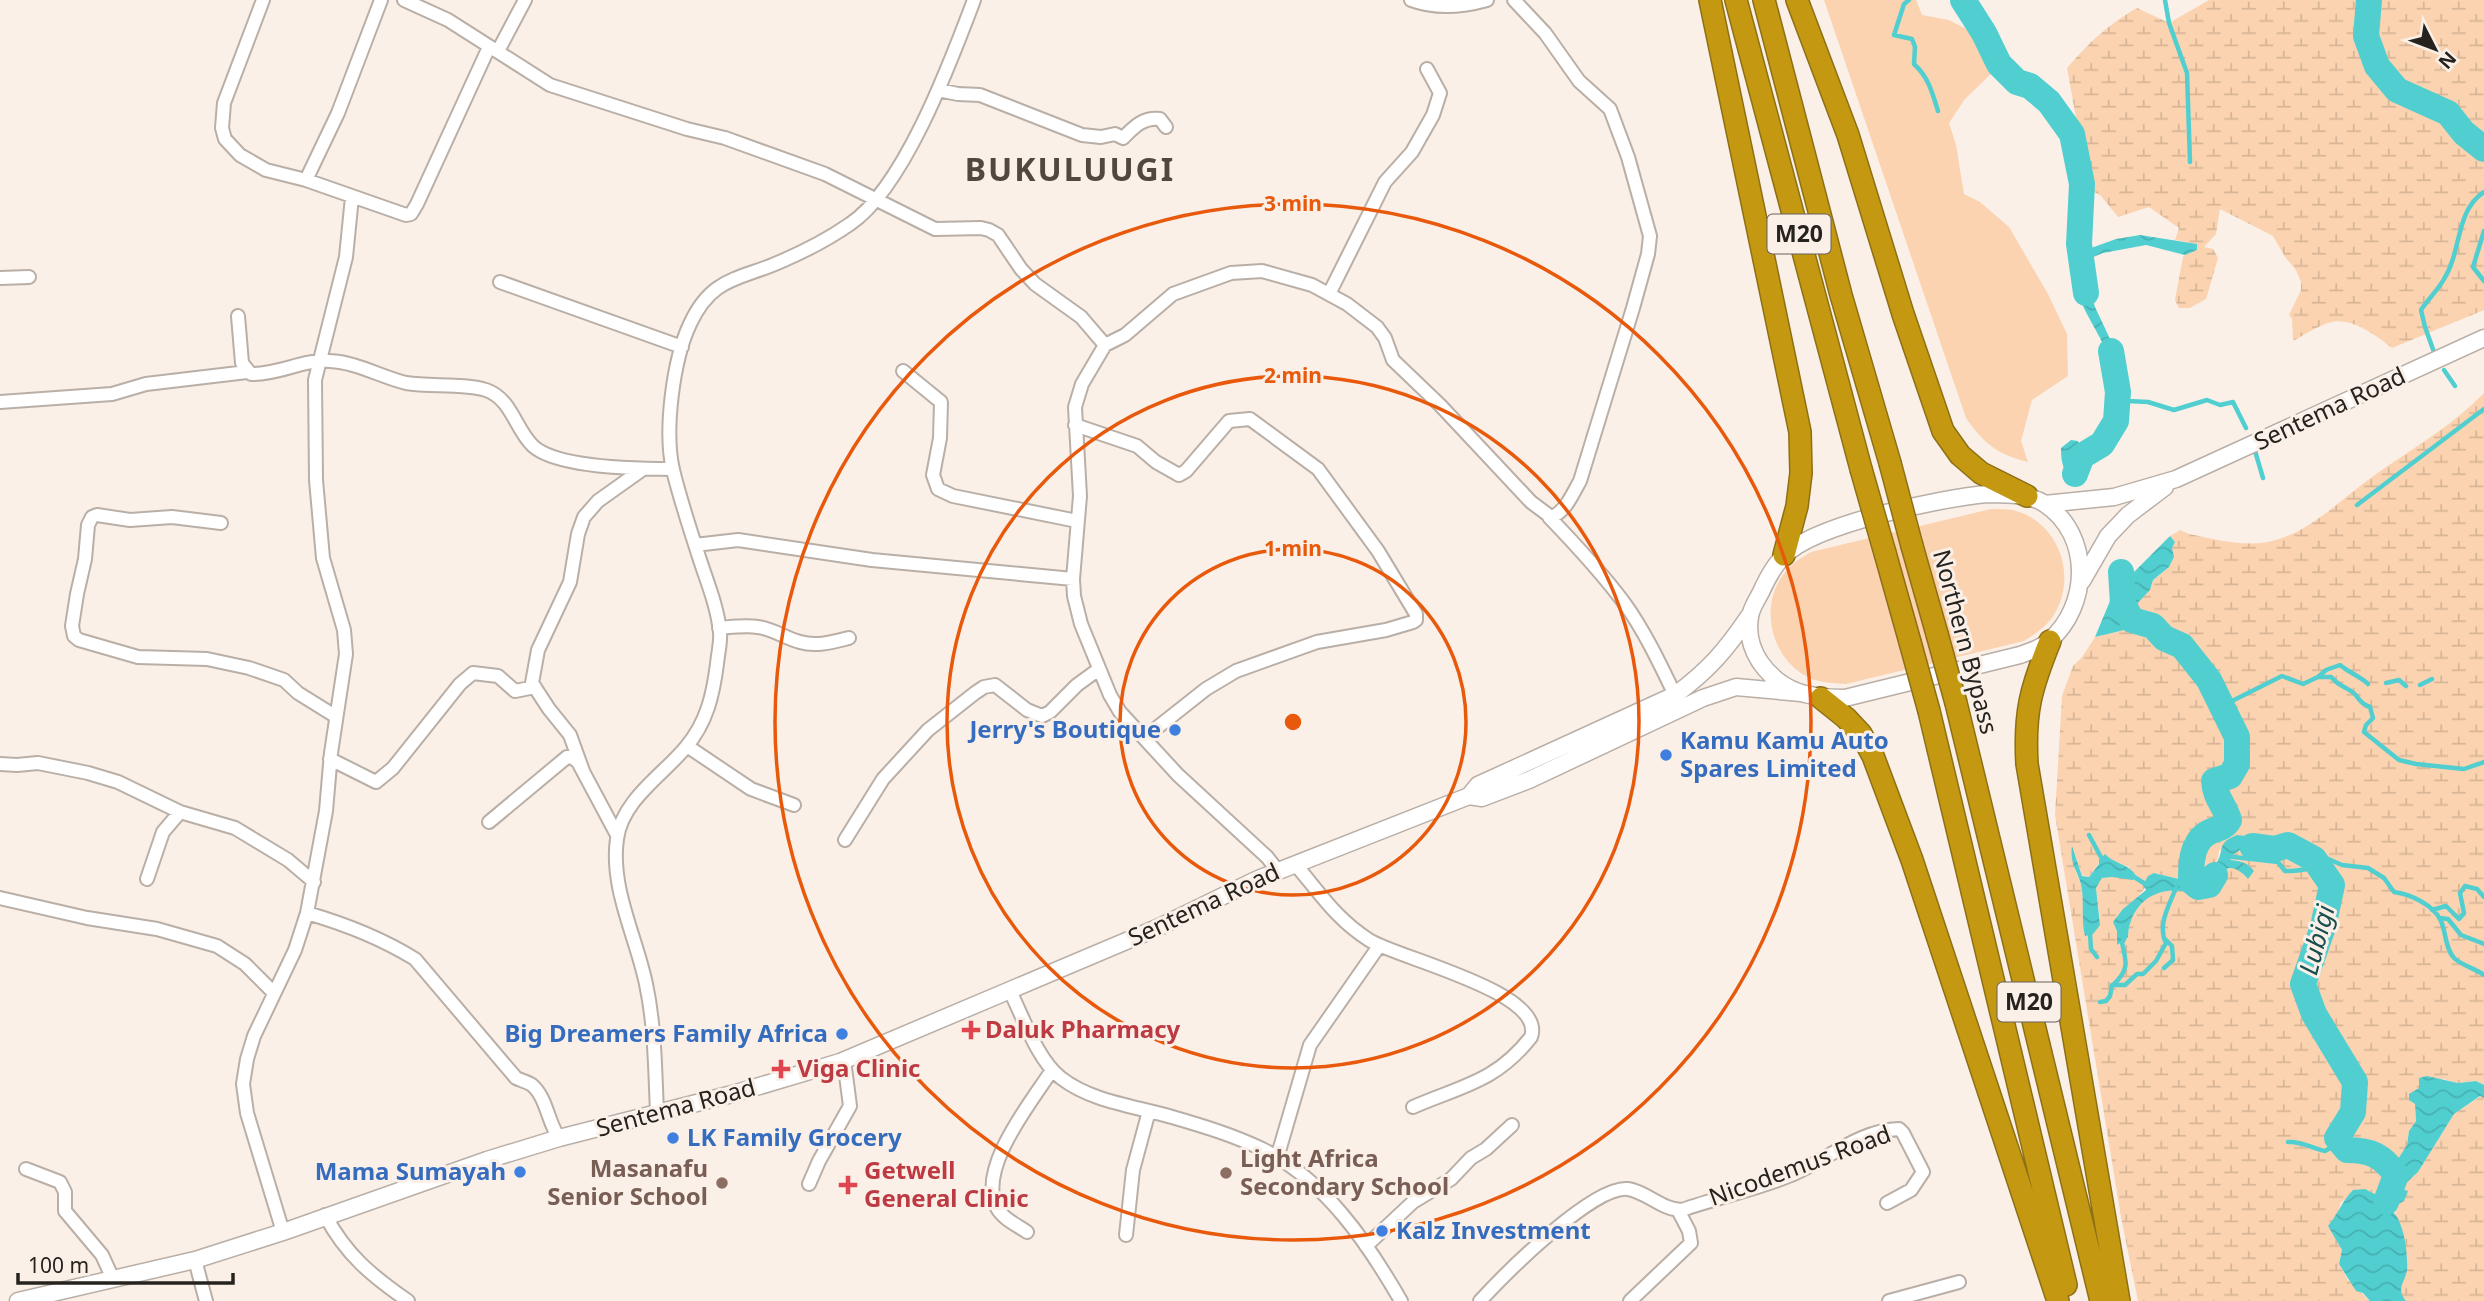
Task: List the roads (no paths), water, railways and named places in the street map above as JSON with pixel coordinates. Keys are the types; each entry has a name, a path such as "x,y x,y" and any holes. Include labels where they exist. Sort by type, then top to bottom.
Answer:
{"highway":[{"path":"1710,0 1800,432 1801,472 1797,506 1784,555"},
{"name":"M20","path":"1737,0 1861,469 1929,711 2069,1301"},
{"name":"Northern Bypass","path":"1764,0 1841,295 1956,703 2101,1301"},
{"path":"1797,0 1848,135 1903,314 1943,431 1960,455 1981,472 2036,500"},
{"path":"2050,640 2035,679 2026,714 2027,764 2119,1301"},
{"path":"1811,696 1846,718 1861,734 1873,757 1912,860 2058,1301"}],"main road":[{"name":"Sentema Road","path":"18,1301 195,1260 487,1160 559,1138 736,1093 844,1060 1157,928 1278,871 1469,796 1478,785 1675,695 1702,675 1727,649 1784,555 1811,538 1839,527 1951,497 1987,494 2036,500 2114,498 2176,479 2484,338"},
{"name":"Sentema Road","path":"1469,796 1482,798 1529,780 1703,698 1736,687 1845,698 2037,649 2050,640 2071,611 2080,585 2108,536 2128,514 2176,479"},
{"path":"2036,500 2063,521 2075,543 2081,563 2080,585"},
{"path":"1750,614 1749,637 1755,654 1769,674 1784,687 1811,696"}],"street":[{"path":"263,0 224,103 222,128 225,139 253,165 306,180 406,215 413,211 494,49 525,0"},
{"path":"306,180 338,113 381,0"},
{"path":"404,0 447,20 550,85 769,153 825,174 935,229 981,228 998,235 1021,269 1035,284 1082,317 1105,345"},
{"path":"657,1112 653,1029 646,983 615,864 617,835 628,811 650,783 687,746 705,719 713,696 720,636 716,606 673,469 671,415 674,381 682,347 690,324 705,298 726,281 780,262 812,246 852,223 875,200 915,137 938,90 974,0"},
{"path":"1411,0 1433,6 1472,4 1487,0"},
{"path":"1514,0 1545,33 1579,81 1610,109 1628,157 1650,236 1648,254 1633,308 1580,481 1560,512 1549,517"},
{"path":"1329,294 1385,182 1412,152 1433,115 1440,93 1427,69"},
{"path":"938,90 980,95 1083,135 1101,137 1115,134 1123,138 1138,123 1150,118 1160,119 1166,127"},
{"path":"283,1232 247,1112 243,1084 254,1036 295,950 307,913 326,811 335,716 346,654 344,630 323,558 316,480 315,380 345,257 352,197"},
{"path":"1278,871 1267,857 1178,775 1120,712 1098,669 1081,624 1073,579 1080,496 1075,407 1082,384 1105,345 1125,335 1173,294 1231,273 1262,271 1312,285 1347,304 1377,327 1385,338 1393,360 1440,405 1531,502 1549,517 1625,605 1675,695"},
{"path":"0,278 29,277"},
{"path":"500,282 682,347"},
{"path":"237,316 242,363 247,372"},
{"path":"0,402 112,394 146,384 247,372 257,374 320,362 345,364 407,383 486,390 504,403 525,437 543,453 567,461 643,469 673,469"},
{"path":"903,371 941,402 940,438 933,475 938,489 953,496 1077,521"},
{"path":"1075,425 1137,446 1156,462 1179,475 1229,421 1250,419 1318,469 1378,551 1416,614 1416,620 1413,622 1386,630 1317,642 1236,671 1206,689 1144,738"},
{"path":"617,835 583,771 570,735 532,683 538,650 570,582 578,534 584,517 597,501 643,469"},
{"path":"221,523 172,517 130,520 97,515 92,517 88,525 85,559 72,626 74,636 127,656 207,659 249,668 284,680 298,693 335,716"},
{"path":"695,545 738,540 872,561 1073,579"},
{"path":"719,628 756,626 800,643 812,644 849,638"},
{"path":"845,840 883,779 904,755 929,730 975,692 995,685 1027,710 1042,716 1098,669"},
{"path":"330,759 376,782 393,768 460,684 474,673 498,676 515,691 535,687"},
{"path":"687,746 751,789 794,805"},
{"path":"489,822 562,759 573,758 583,771"},
{"path":"0,764 38,763 118,782 180,812 235,828 288,860 314,882"},
{"path":"146,879 163,832 180,812"},
{"path":"1295,864 1335,914 1349,927 1379,946 1477,983 1506,997 1523,1010 1533,1030 1528,1041 1494,1074 1456,1092 1413,1107"},
{"path":"0,898 87,918 157,929 217,946 245,964 274,993"},
{"path":"307,913 342,923 397,948 425,968 516,1078 533,1086 559,1138"},
{"path":"1276,1158 1311,1045 1379,946"},
{"path":"1010,991 1052,1070 1077,1088 1104,1099 1226,1133 1276,1158 1305,1177 1326,1195 1366,1247 1401,1301"},
{"path":"809,1184 850,1106 844,1060"},
{"path":"1027,1232 1008,1219 996,1206 993,1176 1019,1119 1052,1070"},
{"path":"1126,1235 1133,1170 1149,1111"},
{"path":"1366,1247 1413,1202 1451,1179 1471,1158 1486,1149 1512,1125"},
{"name":"Nicodemus Road","path":"1480,1301 1529,1252 1578,1212 1610,1192 1630,1190 1678,1210 1790,1175 1855,1142 1888,1129 1899,1129 1923,1172 1911,1191 1887,1203"},
{"path":"26,1169 60,1182 65,1192 65,1211 102,1255 113,1279"},
{"path":"1630,1301 1691,1243 1692,1239 1678,1210"},
{"path":"325,1215 339,1241 357,1262 408,1301"},
{"path":"195,1260 206,1301"},
{"path":"1889,1301 1959,1282"}],"water":[{"path":"2140,235 2197,244 2197,250 2185,255 2146,245 2103,253 2081,262 2126,387 2122,388 2111,374 2103,344 2081,300 2076,285 2076,268 2080,252 2116,239"},
{"path":"2071,440 2078,441 2085,462 2081,471 2071,477 2064,468 2061,448"},
{"path":"2170,536 2175,542 2172,548 2174,557 2169,567 2153,580 2150,590 2135,606 2137,619 2144,622 2137,627 2095,637 2115,589 2116,576 2129,570 2134,572"},
{"path":"2237,835 2288,845 2271,853 2243,848 2230,857 2231,860 2247,864 2254,871 2248,879 2230,868 2200,890 2167,891 2154,895 2137,909 2128,937 2117,945 2117,931 2113,922 2123,909 2146,890 2143,885 2148,876 2154,873 2179,879 2200,879 2215,865 2226,841"},
{"path":"2072,846 2082,876 2089,877 2105,854 2135,874 2133,880 2102,878 2096,888 2100,925 2093,934 2085,936 2082,890 2073,864"},
{"path":"2427,1076 2458,1083 2476,1081 2484,1085 2484,1098 2480,1096 2454,1114 2418,1172 2404,1185 2404,1190 2408,1191 2404,1201 2395,1206 2394,1213 2403,1231 2406,1247 2407,1269 2401,1292 2406,1301 2370,1301 2363,1293 2356,1291 2339,1264 2342,1250 2328,1226 2353,1190 2365,1189 2377,1195 2388,1193 2389,1173 2407,1145 2409,1131 2416,1121 2415,1104 2409,1100 2409,1094 2419,1088 2419,1078"},
{"path":"2354,1103 2361,1113 2346,1138 2359,1150 2348,1160 2336,1155 2336,1147 2339,1134"}],"waterway":[{"path":"1909,0 1904,4 1894,35 1912,39 1915,47 1914,64 1927,80 1938,111"},
{"path":"1963,0 1984,33 1999,64 2017,82 2030,86 2049,102 2072,134 2082,184 2079,244 2086,293"},
{"path":"2165,0 2169,23 2187,73 2190,162"},
{"name":"Lubigi","path":"2369,0 2366,36 2377,66 2397,90 2448,113 2464,133 2484,149"},
{"path":"2434,352 2421,310 2442,283 2450,268 2463,220 2475,200 2484,192"},
{"path":"2484,231 2473,267 2484,281"},
{"path":"2075,474 2082,456 2102,444 2116,421 2118,392 2111,351"},
{"path":"2444,370 2455,386"},
{"path":"2118,396 2128,401 2148,402 2174,410 2207,400 2220,405 2233,402 2246,428"},
{"path":"2357,505 2484,409"},
{"path":"2255,451 2263,478"},
{"name":"Lubigi","path":"2121,572 2123,604 2132,620 2153,626 2164,638 2182,646 2209,680 2237,737 2237,764 2230,776 2214,781 2229,820 2224,826 2201,838 2192,862 2191,881 2198,887 2209,885 2215,875"},
{"path":"2318,677 2326,670 2340,665 2368,684"},
{"path":"2221,703 2230,702 2282,676 2303,684 2318,677 2331,677 2370,707 2373,718 2366,725 2364,732 2399,760 2464,769 2484,762"},
{"path":"2420,685 2432,679"},
{"path":"2386,683 2399,680 2406,686"},
{"path":"2089,835 2103,861"},
{"name":"Lubigi","path":"2252,846 2275,849 2288,845 2314,859 2332,885 2323,927 2303,984 2314,1014 2355,1082 2353,1112 2337,1138 2347,1150 2376,1155 2391,1168 2396,1175 2386,1202"},
{"path":"2225,856 2278,862 2285,871 2320,868"},
{"path":"2314,859 2326,858 2342,865 2368,868 2384,878 2394,892 2427,905 2438,915 2454,958 2484,975"},
{"path":"2131,875 2147,885"},
{"path":"2432,910 2446,906 2459,919 2464,913 2460,893 2465,886 2477,889 2484,897"},
{"path":"2100,1002 2106,1001 2110,996 2112,985 2125,985 2137,974 2143,974 2156,961 2166,943 2163,923 2176,888"},
{"path":"2440,918 2448,919 2461,935 2484,944"},
{"path":"2093,930 2090,934 2091,949 2097,957"},
{"path":"2113,985 2124,970 2122,943 2125,937"},
{"path":"2164,968 2173,960 2172,946 2166,940"},
{"path":"2288,1142 2325,1151 2337,1144"}],"place":[{"name":"Jerry's Boutique","path":"1175,730"},
{"name":"Kamu Kamu Auto Spares Limited","path":"1666,755"},
{"name":"Daluk Pharmacy","path":"971,1030"},
{"name":"Big Dreamers Family Africa","path":"842,1034"},
{"name":"Viga Clinic","path":"781,1069"},
{"name":"LK Family Grocery","path":"673,1138"},
{"name":"Mama Sumayah","path":"520,1172"},
{"name":"Light Africa Secondary School","path":"1226,1173"},
{"name":"Masanafu Senior School","path":"722,1183"},
{"name":"Getwell General Clinic","path":"848,1185"},
{"name":"Kalz Investment","path":"1382,1231"}],"district":[{"name":"BUKULUUGI","path":"1070,170"}]}
